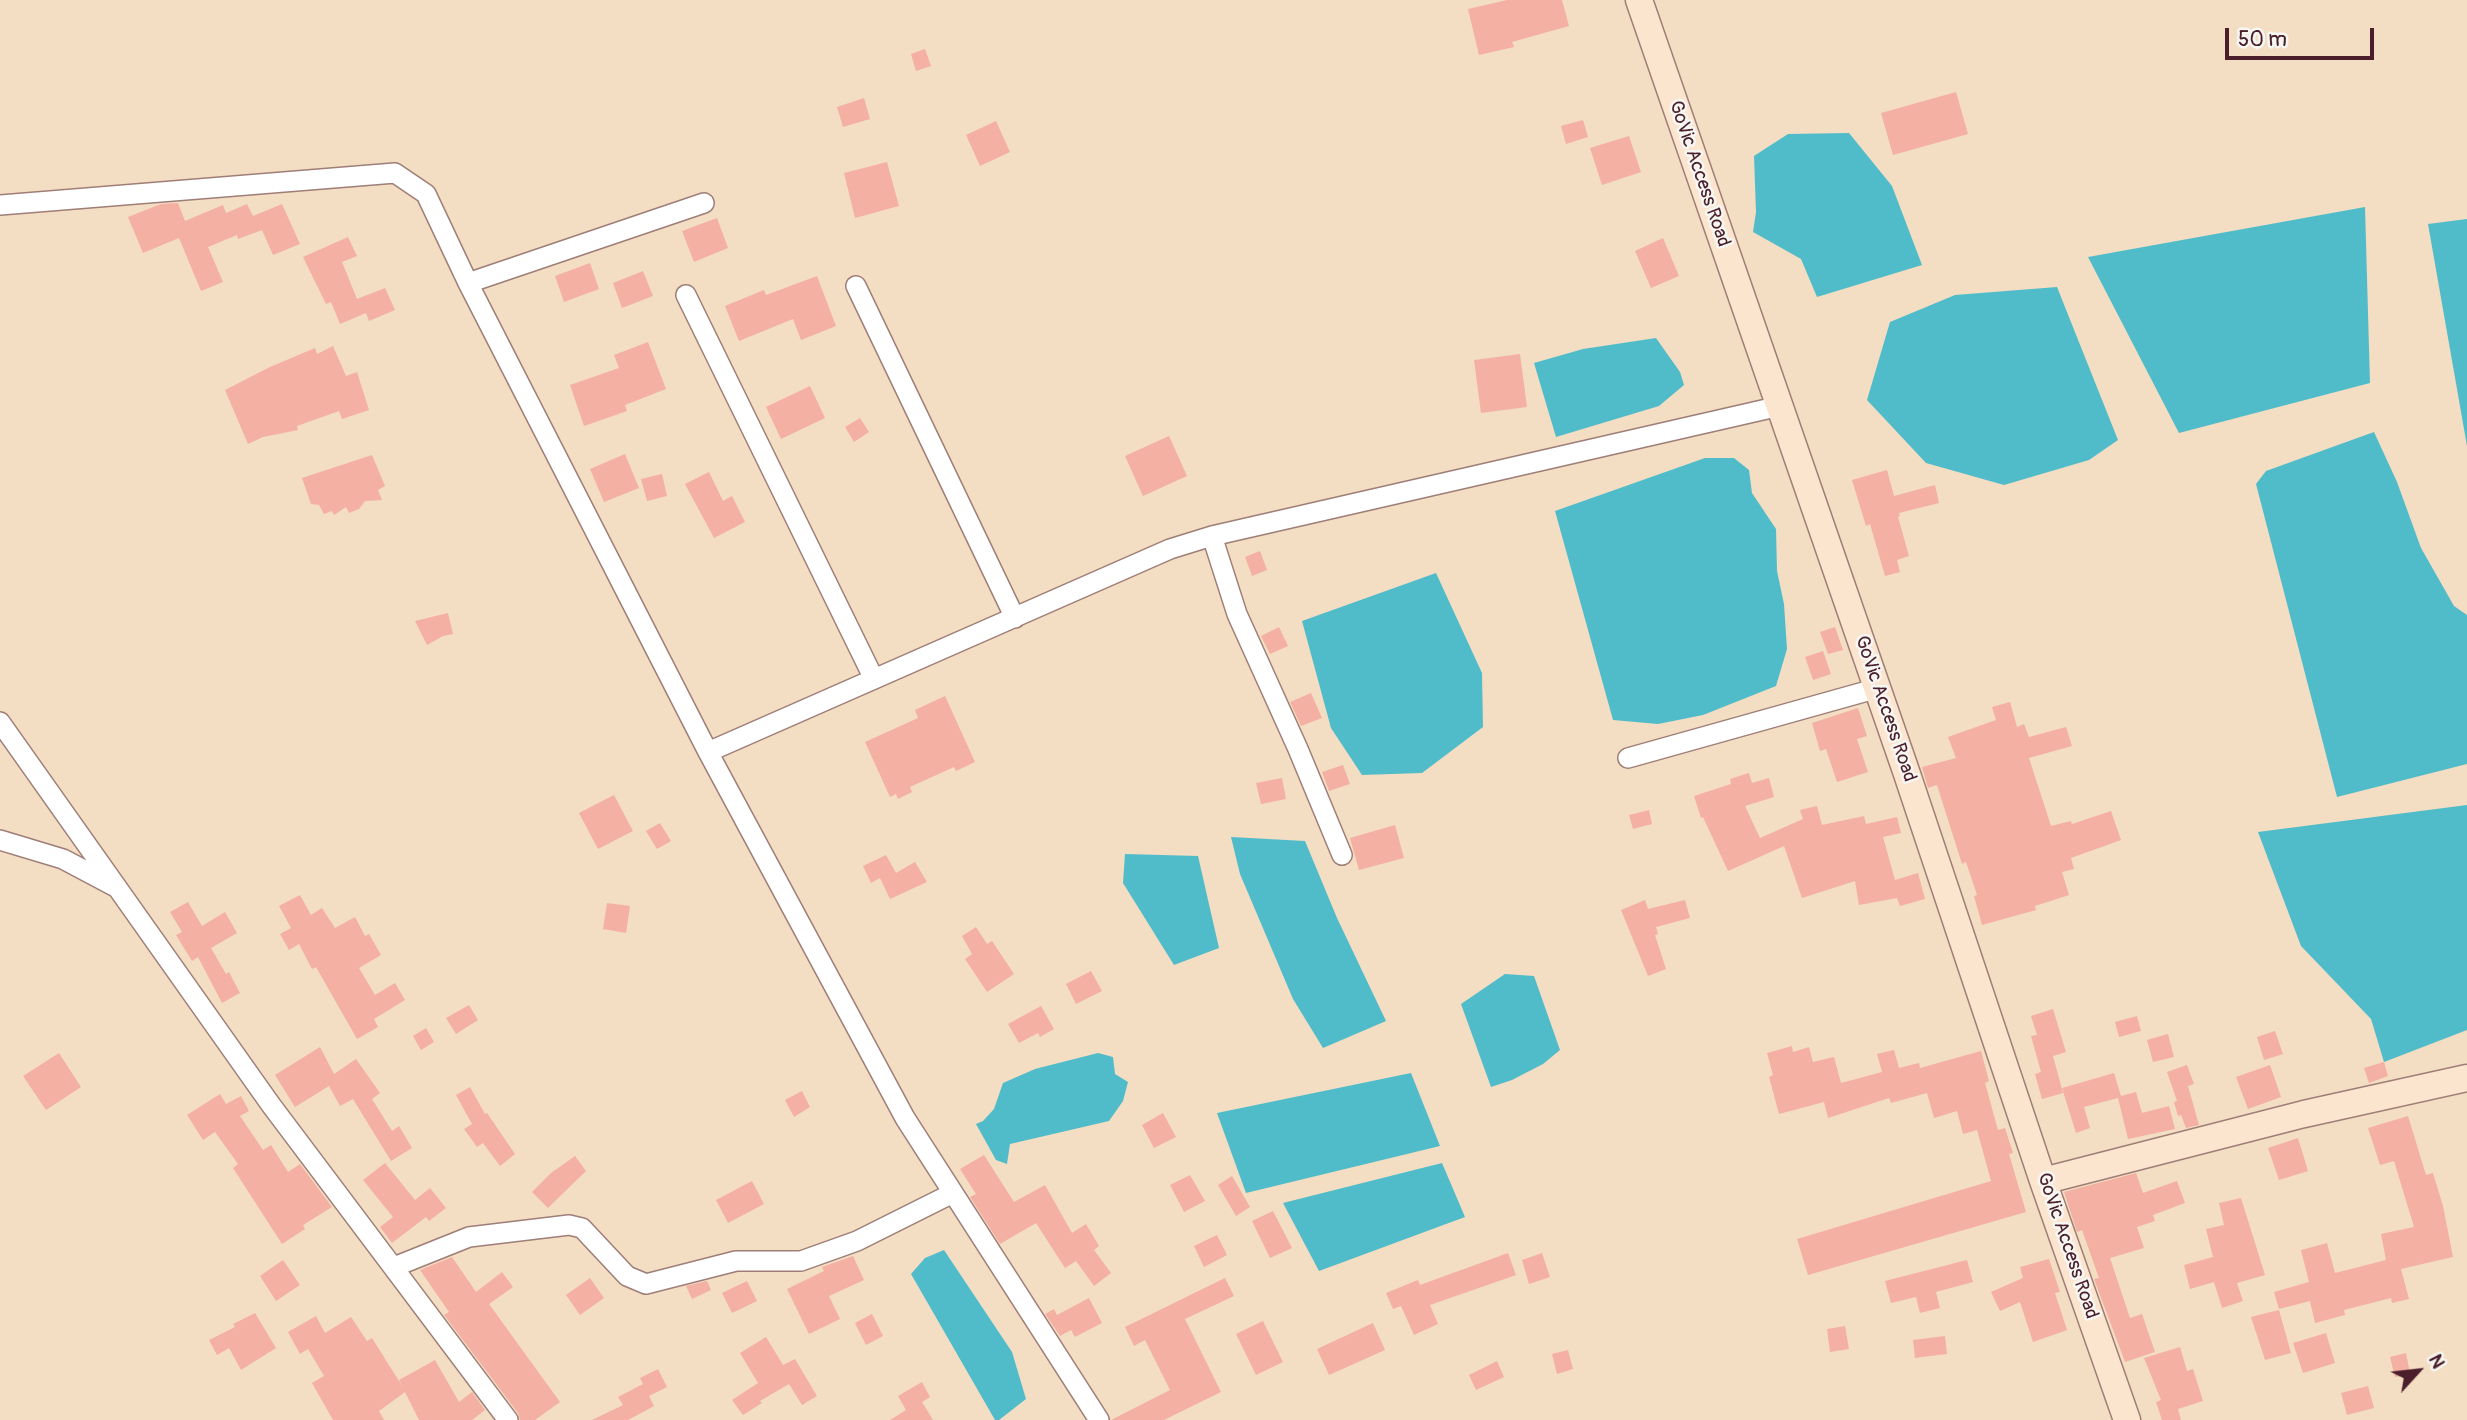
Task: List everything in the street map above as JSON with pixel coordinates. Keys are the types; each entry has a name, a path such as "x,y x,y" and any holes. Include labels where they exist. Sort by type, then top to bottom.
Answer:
{"main road":[{"name":"GoVic Access Road","path":"1639,0 1878,688 2043,1181 2127,1420"},
{"path":"2043,1181 2304,1114 2467,1078"}],"street":[{"path":"0,205 395,173 426,194 468,283 708,752 905,1118 1099,1420"},
{"path":"468,283 704,202"},
{"path":"856,286 1014,618"},
{"path":"686,295 874,679"},
{"path":"708,752 1170,549 1212,536 1780,406"},
{"path":"1212,536 1237,614 1298,748 1342,855"},
{"path":"1628,758 1878,688"},
{"path":"0,722 271,1105 508,1420"},
{"path":"0,840 63,859 118,888"},
{"path":"394,1267 469,1237 569,1226 582,1228 628,1276 646,1284 736,1261 801,1261 857,1241 953,1193"}],"water":[{"path":"1849,133 1892,186 1922,265 1817,297 1801,259 1753,232 1756,212 1754,156 1788,134"},
{"path":"2365,207 2370,383 2179,433 2088,257"},
{"path":"2467,219 2467,446 2428,224"},
{"path":"2057,287 2118,440 2089,460 2004,485 1926,463 1867,400 1890,322 1955,295"},
{"path":"1656,338 1680,372 1684,385 1659,406 1556,437 1534,363 1583,349"},
{"path":"2374,432 2397,482 2421,548 2454,606 2467,615 2467,764 2337,797 2256,484 2266,471"},
{"path":"1705,458 1734,458 1749,470 1752,493 1776,529 1777,571 1784,604 1787,649 1776,686 1703,715 1658,724 1613,720 1555,511"},
{"path":"1436,573 1482,673 1483,727 1422,773 1362,775 1331,728 1302,621"},
{"path":"2467,805 2467,1030 2384,1062 2371,1019 2301,946 2258,832"},
{"path":"1231,837 1305,841 1337,918 1386,1021 1323,1048 1293,999 1240,874"},
{"path":"1125,854 1198,856 1219,948 1174,965 1123,883"},
{"path":"1505,974 1534,976 1560,1050 1543,1064 1491,1087 1461,1004"},
{"path":"1098,1053 1113,1057 1115,1074 1128,1082 1123,1101 1109,1121 1010,1144 1007,1164 996,1160 976,1124 983,1121 994,1109 1003,1083 1035,1069"},
{"path":"1411,1073 1440,1146 1246,1193 1217,1113"},
{"path":"1442,1163 1465,1217 1319,1271 1283,1203"},
{"path":"944,1250 1012,1352 1026,1399 999,1420 995,1420 911,1274 925,1258"}],"building":[{"path":"1507,0 1562,0 1569,26 1512,42 1514,47 1479,55 1468,9"},
{"path":"925,49 931,66 916,71 911,54"},
{"path":"1956,92 1968,134 1893,155 1881,113"},
{"path":"864,98 870,119 843,127 837,107"},
{"path":"1583,120 1588,137 1566,144 1561,126"},
{"path":"996,121 1010,152 980,166 966,135"},
{"path":"1629,136 1641,172 1602,185 1590,148"},
{"path":"887,162 899,206 855,218 844,173"},
{"path":"178,203 185,221 223,205 226,213 247,204 253,216 282,204 300,244 273,255 262,230 238,239 237,235 208,247 223,282 201,291 179,238 143,253 128,217 161,204"},
{"path":"717,218 728,248 694,262 682,231"},
{"path":"348,237 357,256 342,262 357,299 385,288 395,310 369,321 366,313 340,324 331,302 326,304 303,257"},
{"path":"1663,238 1679,276 1651,288 1635,251"},
{"path":"590,263 599,289 564,302 555,276"},
{"path":"643,271 653,296 622,308 613,283"},
{"path":"817,276 836,326 801,340 793,319 739,341 725,306 764,290 766,295"},
{"path":"648,342 666,389 625,405 627,411 584,426 570,385 619,368 614,355"},
{"path":"333,346 346,376 357,372 369,410 342,419 339,411 297,426 298,430 263,437 248,444 225,390 315,348 317,354"},
{"path":"1520,354 1527,407 1481,413 1474,360"},
{"path":"810,386 825,418 781,439 766,407"},
{"path":"860,418 869,432 854,442 845,427"},
{"path":"1169,436 1187,476 1143,496 1125,456"},
{"path":"625,454 639,488 604,502 590,469"},
{"path":"372,455 385,486 378,490 382,500 365,501 359,509 349,513 346,507 334,515 332,511 324,514 319,505 311,504 302,478"},
{"path":"1887,470 1894,496 1935,485 1939,503 1899,513 1909,556 1897,560 1900,572 1885,576 1870,524 1866,526 1852,480"},
{"path":"709,472 723,501 732,496 745,522 714,538 685,484"},
{"path":"662,474 667,496 647,501 641,479"},
{"path":"1260,551 1267,570 1252,576 1245,557"},
{"path":"448,613 453,634 427,645 415,621"},
{"path":"1279,627 1288,646 1270,654 1261,636"},
{"path":"1835,627 1843,650 1828,654 1820,632"},
{"path":"1823,651 1831,674 1813,680 1805,657"},
{"path":"1311,693 1322,718 1301,726 1290,702"},
{"path":"945,696 975,762 956,771 954,767 910,787 912,792 898,799 896,794 890,797 865,742 918,718 915,710"},
{"path":"2010,702 2017,727 2024,724 2029,737 2066,727 2072,746 2029,758 2051,826 2071,821 2072,824 2111,811 2121,840 2071,858 2074,869 2062,872 2069,895 2035,906 2036,910 1982,925 1974,896 1977,895 1966,862 1962,864 1937,785 1928,788 1922,767 1956,758 1948,737 1996,720 1992,707"},
{"path":"1858,708 1867,736 1857,739 1868,772 1837,782 1826,749 1820,751 1812,723"},
{"path":"1343,765 1350,784 1329,791 1322,772"},
{"path":"1749,773 1752,783 1769,778 1774,797 1745,806 1760,838 1803,819 1800,810 1817,806 1822,825 1864,816 1866,824 1897,817 1901,833 1883,837 1895,880 1918,873 1925,899 1900,906 1897,898 1859,905 1855,881 1802,898 1784,846 1728,871 1703,817 1701,818 1694,796 1731,784 1730,779"},
{"path":"1282,778 1286,799 1261,804 1256,783"},
{"path":"614,795 633,831 598,849 579,813"},
{"path":"1649,810 1652,824 1633,829 1629,815"},
{"path":"660,823 671,841 657,849 646,831"},
{"path":"1395,825 1404,858 1359,870 1350,838"},
{"path":"886,855 896,873 915,862 927,882 890,899 880,878 871,883 863,866"},
{"path":"300,895 311,915 322,908 335,928 355,917 365,936 369,934 381,955 359,968 375,995 395,983 405,1000 374,1019 378,1027 357,1039 316,967 312,969 299,944 289,950 280,934 291,928 279,906"},
{"path":"1645,900 1648,909 1685,900 1690,918 1656,927 1658,934 1655,935 1666,969 1648,976 1621,910"},
{"path":"188,902 202,926 225,912 237,933 211,948 226,974 229,972 240,993 222,1003 198,957 192,961 176,935 182,932 170,912"},
{"path":"607,903 630,906 626,933 603,929"},
{"path":"976,927 987,944 992,941 1014,974 987,992 965,959 972,954 962,936"},
{"path":"1091,971 1102,991 1076,1004 1066,984"},
{"path":"469,1005 478,1020 456,1034 446,1018"},
{"path":"1041,1006 1054,1029 1040,1037 1038,1033 1019,1043 1008,1024"},
{"path":"2053,1009 2066,1052 2053,1056 2063,1093 2042,1099 2035,1074 2041,1072 2031,1036 2037,1035 2031,1016"},
{"path":"2137,1016 2141,1031 2119,1037 2115,1022"},
{"path":"426,1028 434,1042 421,1050 413,1036"},
{"path":"2275,1031 2283,1054 2264,1060 2257,1037"},
{"path":"2168,1034 2174,1057 2153,1062 2147,1040"},
{"path":"1792,1046 1793,1052 1809,1047 1813,1062 1834,1057 1841,1083 1882,1072 1877,1054 1894,1050 1899,1068 1919,1063 1920,1068 1981,1051 1989,1081 1985,1083 1998,1130 2005,1128 2013,1153 2009,1154 2026,1212 1808,1275 1797,1239 1991,1181 1977,1130 1963,1134 1957,1111 1934,1118 1927,1093 1891,1103 1889,1098 1828,1118 1824,1102 1779,1114 1769,1077 1773,1075 1767,1053"},
{"path":"320,1047 334,1074 356,1059 380,1093 372,1099 392,1131 399,1126 412,1148 391,1161 353,1099 340,1106 329,1086 295,1107 275,1075"},
{"path":"59,1053 81,1087 46,1110 23,1076"},
{"path":"2384,1062 2388,1076 2369,1083 2364,1068"},
{"path":"2187,1065 2194,1084 2188,1086 2199,1125 2186,1128 2181,1115 2178,1116 2174,1102 2177,1101 2167,1072"},
{"path":"2270,1065 2281,1097 2248,1109 2236,1077"},
{"path":"2114,1073 2121,1096 2136,1092 2142,1113 2169,1106 2175,1129 2128,1139 2118,1098 2084,1107 2090,1128 2076,1133 2062,1088"},
{"path":"470,1087 485,1114 487,1113 515,1154 500,1166 483,1143 477,1147 464,1129 472,1124 456,1095"},
{"path":"802,1091 810,1107 794,1117 785,1100"},
{"path":"220,1094 226,1104 241,1096 249,1111 240,1116 263,1150 271,1145 288,1172 300,1164 332,1207 303,1225 305,1229 282,1244 233,1168 238,1164 215,1132 203,1140 187,1115"},
{"path":"1163,1113 1176,1137 1154,1148 1142,1125"},
{"path":"2408,1116 2426,1175 2433,1173 2453,1257 2401,1269 2409,1299 2392,1303 2391,1298 2344,1310 2345,1315 2315,1323 2310,1301 2279,1309 2274,1292 2309,1282 2301,1250 2327,1243 2335,1273 2386,1260 2381,1234 2414,1227 2394,1161 2380,1165 2368,1128"},
{"path":"2298,1138 2308,1171 2279,1180 2268,1148"},
{"path":"984,1155 1014,1202 1045,1185 1072,1233 1086,1224 1099,1246 1094,1250 1111,1273 1094,1286 1076,1261 1065,1268 1036,1223 1000,1244 970,1197 976,1194 960,1169"},
{"path":"575,1156 586,1171 548,1208 532,1192 551,1173"},
{"path":"385,1163 415,1200 430,1188 446,1208 429,1221 426,1217 392,1243 380,1227 393,1217 363,1180"},
{"path":"2136,1173 2143,1193 2177,1181 2185,1203 2153,1215 2155,1221 2137,1227 2144,1248 2110,1258 2130,1318 2142,1314 2155,1352 2125,1362 2094,1279 2099,1278 2082,1230 2077,1232 2064,1192"},
{"path":"1190,1175 1205,1201 1184,1212 1170,1185"},
{"path":"1232,1176 1250,1207 1236,1216 1218,1185"},
{"path":"752,1181 764,1204 728,1223 716,1200"},
{"path":"2241,1198 2265,1275 2237,1283 2243,1301 2222,1308 2214,1282 2190,1289 2184,1265 2213,1257 2206,1229 2224,1225 2219,1203"},
{"path":"1273,1211 1292,1248 1270,1258 1252,1221"},
{"path":"1217,1235 1227,1255 1204,1267 1194,1246"},
{"path":"1508,1253 1516,1275 1430,1305 1438,1324 1414,1335 1401,1306 1393,1309 1386,1293 1418,1280 1420,1285"},
{"path":"1542,1253 1550,1277 1529,1284 1522,1260"},
{"path":"853,1256 864,1280 829,1296 840,1319 809,1334 787,1289 824,1271 822,1267"},
{"path":"452,1257 476,1292 502,1272 513,1287 489,1304 560,1402 535,1420 520,1420 518,1413 444,1315 449,1312 420,1270"},
{"path":"2049,1259 2060,1292 2055,1293 2067,1330 2033,1342 2020,1302 2000,1311 1991,1292 2023,1278 2020,1267"},
{"path":"283,1260 300,1285 276,1301 260,1276"},
{"path":"1967,1260 1973,1282 1936,1292 1940,1308 1920,1313 1916,1297 1891,1303 1885,1281"},
{"path":"590,1278 604,1298 580,1315 566,1295"},
{"path":"1225,1278 1234,1296 1185,1319 1221,1392 1164,1420 1111,1420 1170,1390 1145,1340 1134,1346 1125,1327"},
{"path":"707,1281 711,1290 692,1299 686,1286"},
{"path":"747,1281 757,1301 732,1313 722,1293"},
{"path":"1089,1298 1102,1323 1075,1337 1071,1330 1060,1336 1045,1314 1054,1309 1057,1315"},
{"path":"2279,1310 2291,1353 2265,1360 2251,1317"},
{"path":"255,1313 276,1348 241,1370 229,1348 217,1355 209,1340"},
{"path":"872,1314 883,1336 866,1345 855,1323"},
{"path":"316,1316 325,1333 351,1317 367,1341 372,1338 404,1389 399,1380 435,1360 459,1402 472,1392 485,1410 472,1420 419,1420 405,1392 379,1411 384,1420 333,1420 312,1383 324,1376 308,1349 300,1354 288,1332"},
{"path":"1263,1321 1283,1362 1256,1375 1236,1334"},
{"path":"1373,1323 1385,1350 1329,1375 1317,1349"},
{"path":"1845,1326 1849,1349 1830,1352 1827,1329"},
{"path":"2326,1333 2335,1363 2303,1373 2293,1343"},
{"path":"1945,1336 1947,1354 1915,1358 1913,1340"},
{"path":"766,1337 783,1365 795,1359 817,1396 802,1405 789,1384 760,1401 762,1403 743,1415 732,1400 758,1383 740,1353"},
{"path":"2180,1347 2187,1371 2193,1369 2203,1401 2178,1409 2181,1420 2162,1420 2156,1402 2161,1400 2144,1358"},
{"path":"1568,1350 1573,1369 1557,1374 1552,1354"},
{"path":"2406,1353 2410,1373 2395,1377 2390,1357"},
{"path":"1497,1361 1504,1377 1476,1390 1469,1375"},
{"path":"658,1369 667,1387 649,1396 640,1378"},
{"path":"922,1382 930,1397 922,1402 933,1420 890,1420 906,1410 898,1396"},
{"path":"643,1384 654,1406 628,1420 592,1420 623,1405 618,1397"},
{"path":"2368,1386 2374,1408 2347,1415 2341,1393"}]}
